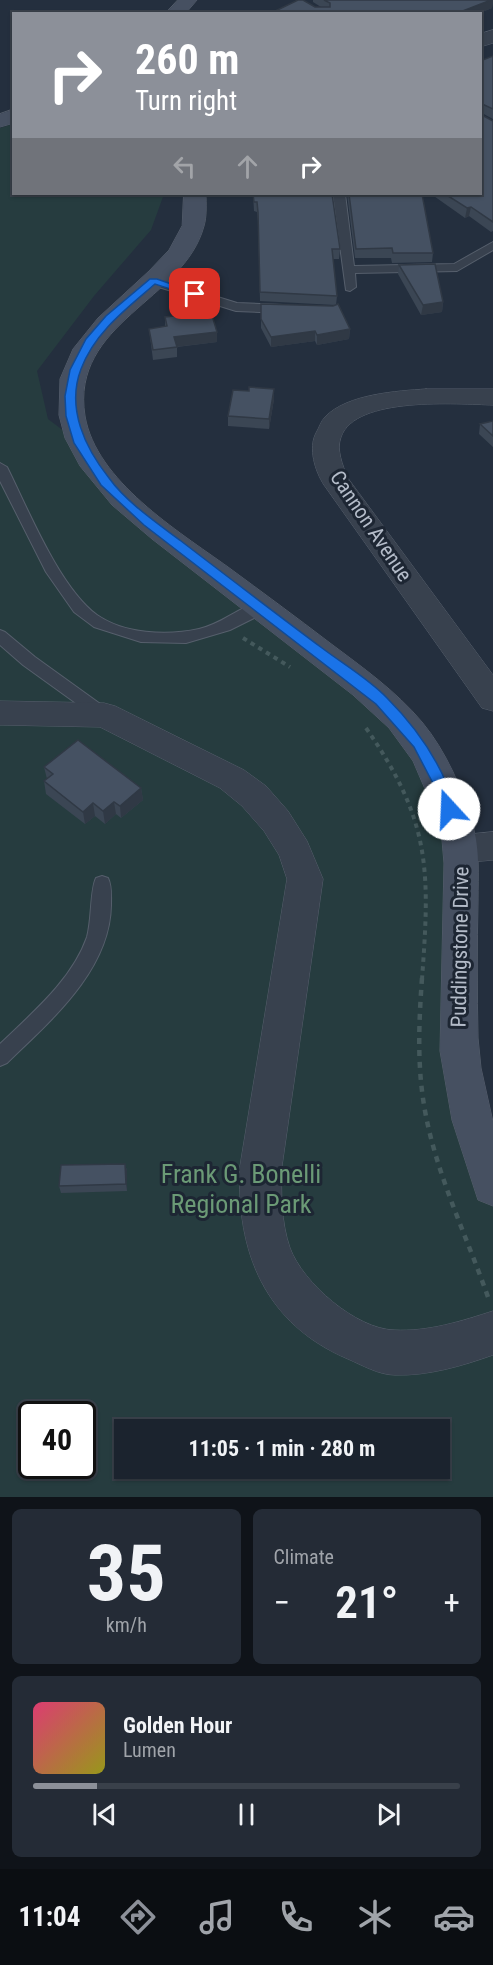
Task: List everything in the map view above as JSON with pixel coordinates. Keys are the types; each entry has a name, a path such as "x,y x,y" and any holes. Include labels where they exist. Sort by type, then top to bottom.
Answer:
{"street":[{"path":"176,12 188,0"},
{"name":"Puddingstone Drive","path":"195,195 197,202 192,231 177,256 153,281 109,318 91,339 75,370 71,406 80,443 105,483 148,522 261,606 381,700 419,744 477,847 459,1049 474,1134 493,1186"},
{"name":"Cannon Avenue","path":"493,397 409,398 373,403 348,412 334,423 327,436 326,455 334,479 493,699"},
{"path":"0,713 105,715 232,779 255,796 276,821 295,852 305,879 261,1166 260,1200 265,1236 281,1274 310,1313 344,1337 393,1353 449,1348 491,1319"}],"lane":[{"path":"339,195 350,287"},
{"path":"349,270 457,267 493,245"},
{"path":"153,281 236,307 301,309"},
{"path":"0,467 62,587 91,618 116,630 147,637 196,637 223,628 261,606"},
{"path":"0,636 29,661"},
{"path":"0,643 105,715"},
{"path":"0,1057 79,974 100,928 104,905 102,883"}],"path":[{"path":"223,628 300,672"},
{"path":"361,721 381,748 403,788 418,827 425,857 427,915 418,1051 423,1107 439,1167 475,1256 491,1319"}],"green space":[{"name":"Frank G. Bonelli Regional Park","path":"12,124 12,195 164,195 151,230 94,296 37,371 48,419 80,443 106,483 381,700 443,789 459,1049 493,1172 493,1497 0,1497 0,128"}],"building":[{"path":"298,0 303,0 315,7 330,7 330,3 324,0 491,0 460,12 273,12"},
{"path":"493,56 493,109 482,104 482,60"},
{"path":"482,115 493,121 493,222 471,207 467,208 447,195 482,195"},
{"path":"253,195 332,195 340,249 332,249 337,296 260,292 258,212 257,202 254,202"},
{"path":"349,195 422,195 433,253 393,253 392,248 356,249"},
{"path":"435,264 443,302 423,305 399,265"},
{"path":"261,304 333,306 338,304 350,329 317,335 315,331 271,337 261,319"},
{"path":"211,312 217,332 174,337 177,347 153,350 149,329 167,326 165,317"},
{"path":"249,387 274,389 269,419 228,416 233,390 249,391"},
{"path":"493,421 493,436 480,424"},
{"path":"78,740 141,788 120,806 114,802 103,811 93,803 83,812 44,781 53,774 44,767"},
{"path":"125,1164 126,1184 59,1186 61,1165"}],"route":[{"path":"195,294 153,281 109,318 91,339 75,370 70,396 72,416 80,443 105,483 148,522 268,611 381,700 419,744 443,789 449,809"}]}
